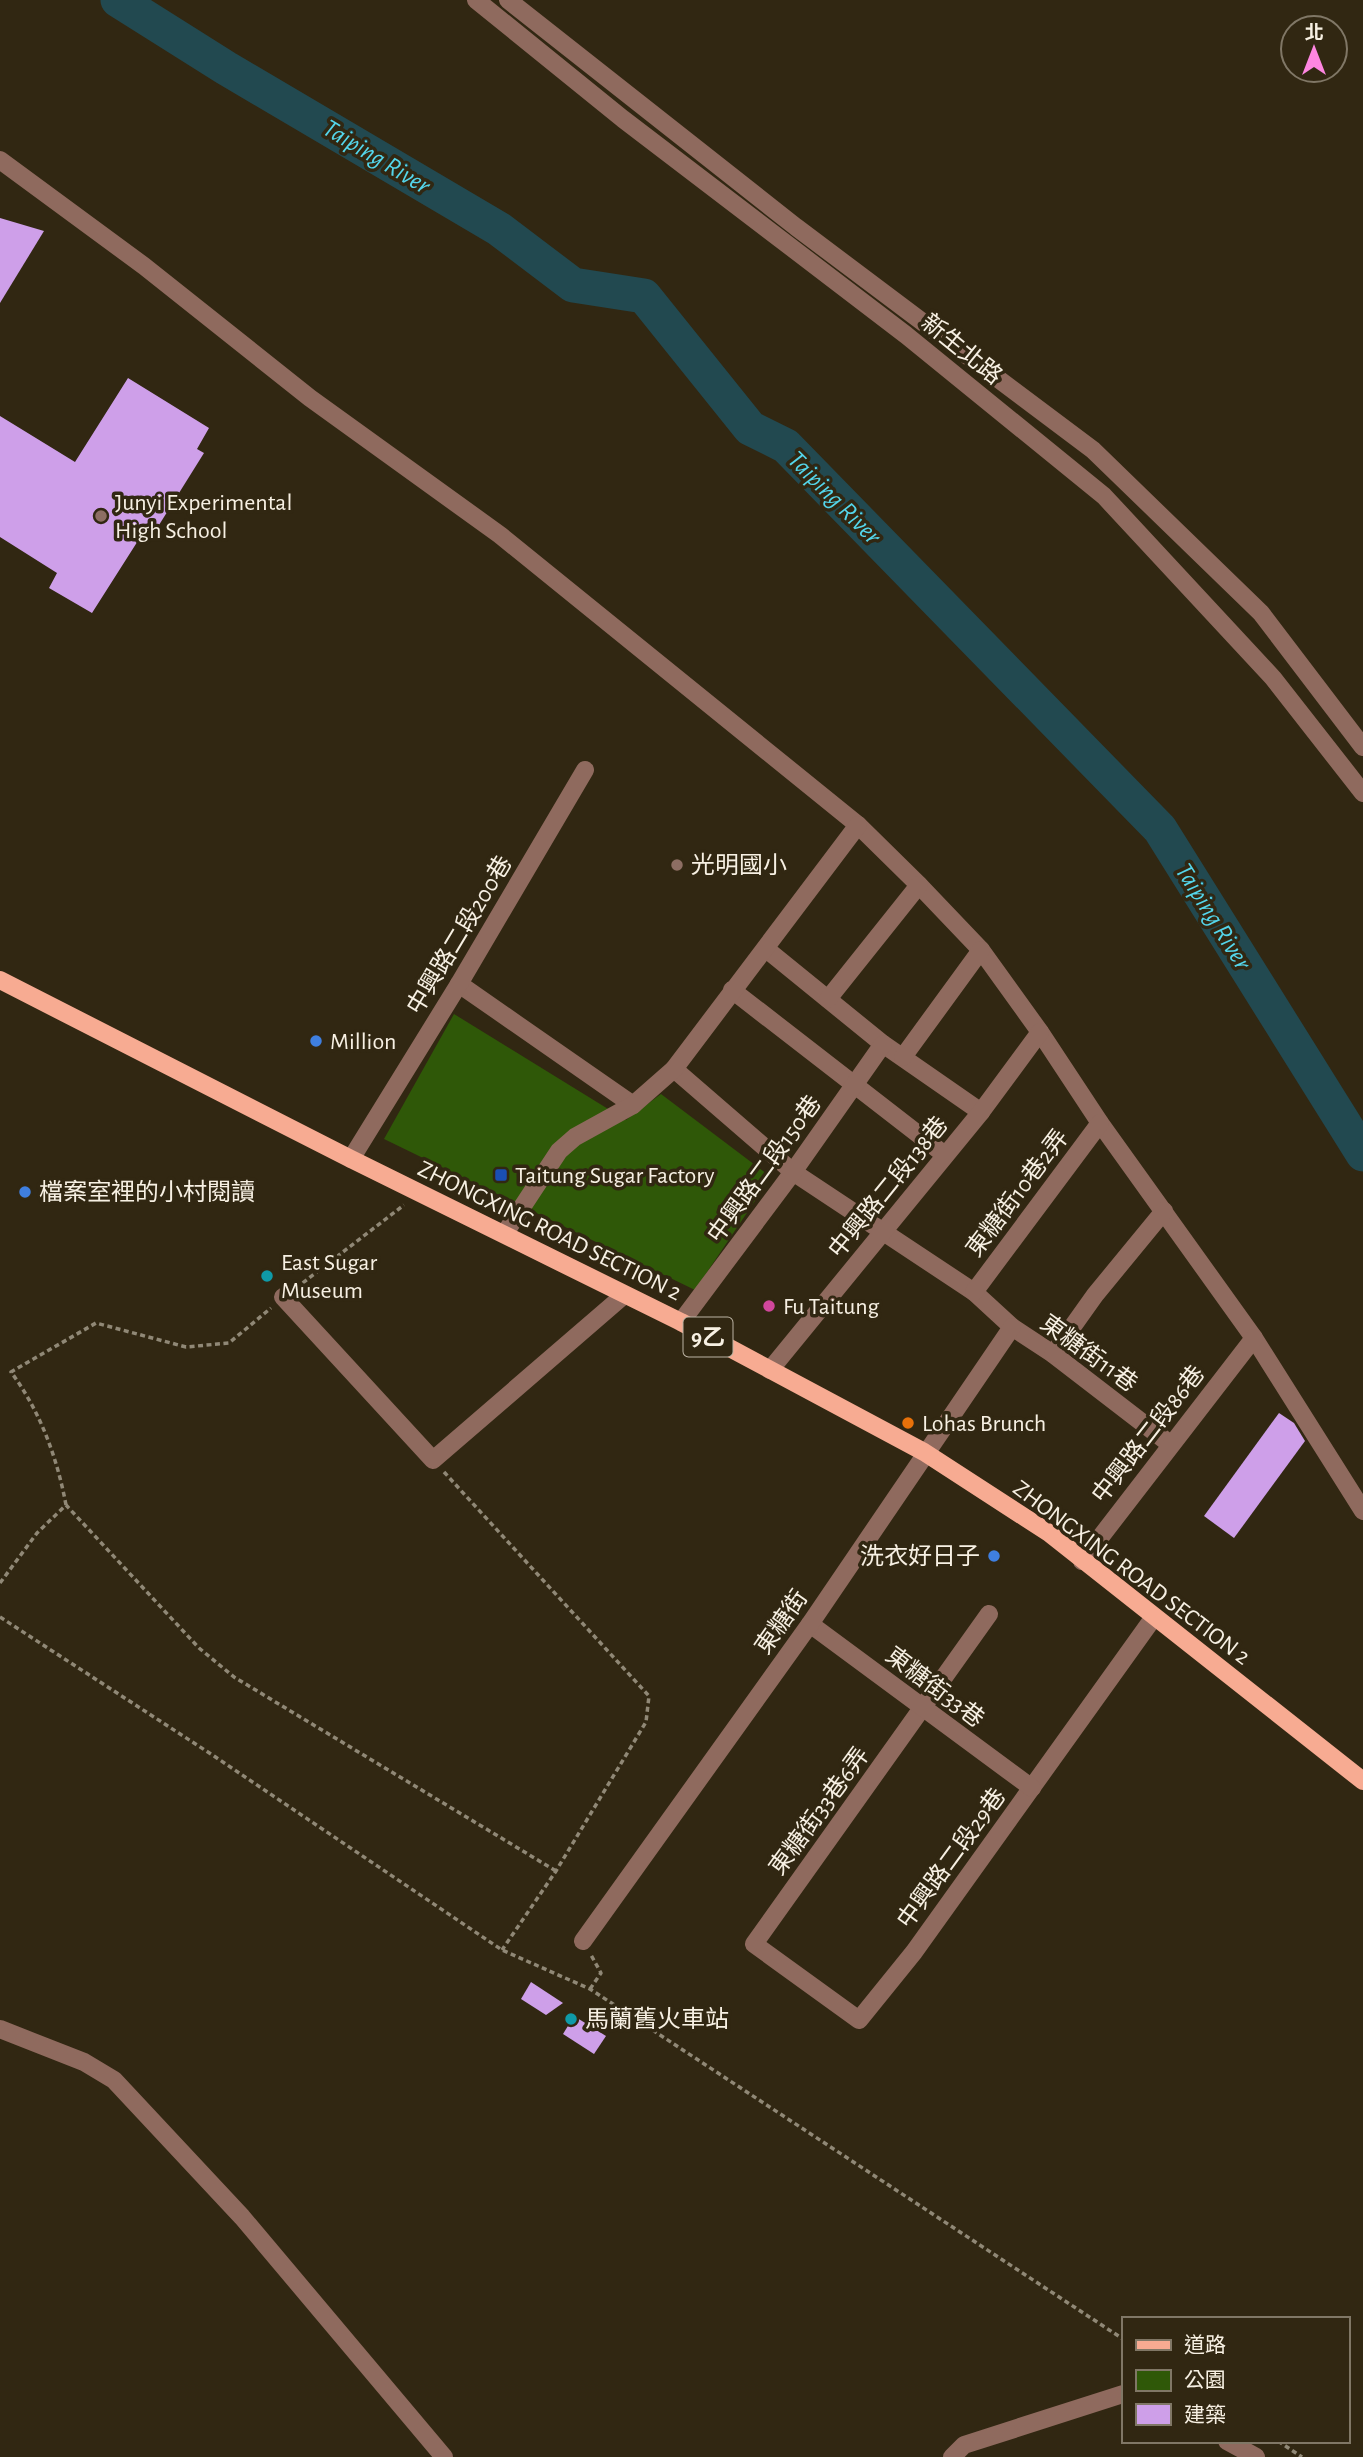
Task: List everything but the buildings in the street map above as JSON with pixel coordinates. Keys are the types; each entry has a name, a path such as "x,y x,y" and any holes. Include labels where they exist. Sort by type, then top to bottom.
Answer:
{"main road":[{"name":"ZHONGXING ROAD SECTION 2","path":"0,979 351,1159 505,1233 623,1296 681,1322 924,1452 1049,1533 1363,1781"}],"street":[{"name":"新生北路","path":"476,0 624,119 906,335 1104,496 1273,678 1363,793"},
{"path":"508,0 796,227 1093,450 1261,613 1363,747"},
{"path":"0,160 144,266 310,397 500,535 858,825 919,885 981,950 1040,1032 1100,1123 1254,1338 1363,1511"},
{"name":"中興路二段200巷","path":"351,1159 460,984 585,770"},
{"path":"505,1233 559,1151 575,1137 634,1105 674,1069 858,825"},
{"path":"828,999 919,885"},
{"path":"766,949 883,1044 981,1112"},
{"path":"903,1057 981,950"},
{"path":"460,984 634,1105"},
{"path":"732,990 945,1155"},
{"name":"中興路二段138巷","path":"769,1370 981,1112 1040,1032"},
{"name":"中興路二段150巷","path":"681,1322 793,1172 883,1044"},
{"name":"東糖街11巷","path":"674,1069 793,1172 974,1292 1012,1327 1053,1354 1170,1444"},
{"name":"東糖街10巷2弄","path":"974,1292 1100,1123"},
{"path":"1053,1354 1096,1295 1164,1211"},
{"path":"283,1297 433,1460 623,1296"},
{"name":"東糖街","path":"583,1941 810,1624 924,1452 1012,1327"},
{"name":"中興路二段86巷","path":"1082,1561 1254,1338"},
{"name":"東糖街33巷6弄","path":"754,1944 989,1614"},
{"name":"中興路二段29巷","path":"754,1944 859,2020 914,1952 1154,1617"},
{"name":"東糖街33巷","path":"810,1624 1032,1788"},
{"path":"0,2029 84,2062 114,2080 242,2217 444,2457"},
{"path":"952,2457 964,2445 1122,2394"},
{"path":"1231,2443 1256,2457"}],"path":[{"path":"419,1193 283,1297 229,1343 186,1348 96,1323 11,1372 28,1395 59,1466 66,1505 199,1648 234,1677 556,1871"},
{"path":"433,1460 649,1696 646,1722 556,1871 502,1950"},
{"path":"0,1583 37,1533 66,1505"},
{"path":"0,1617 214,1756 502,1950 590,1989 1122,2338"},
{"path":"583,1941 601,1973 590,1989"},
{"path":"1282,2443 1302,2457"}],"green space":[{"path":"454,1014 626,1120 661,1094 771,1177 695,1290 384,1139"}],"waterway":[{"name":"Taiping River","path":"118,0 226,68 499,229 573,285 644,296 750,428 786,446 1160,829 1363,1154"}],"place":[{"name":"Junyi Experimental High School","path":"101,516"},
{"name":"光明國小","path":"677,865"},
{"name":"Million","path":"316,1041"},
{"name":"Taitung Sugar Factory","path":"501,1175"},
{"name":"檔案室裡的小村閱讀","path":"25,1192"},
{"name":"East Sugar Museum","path":"267,1276"},
{"name":"Fu Taitung","path":"769,1306"},
{"name":"Lohas Brunch","path":"908,1423"},
{"name":"洗衣好日子","path":"994,1556"},
{"name":"馬蘭舊火車站","path":"571,2019"}]}
